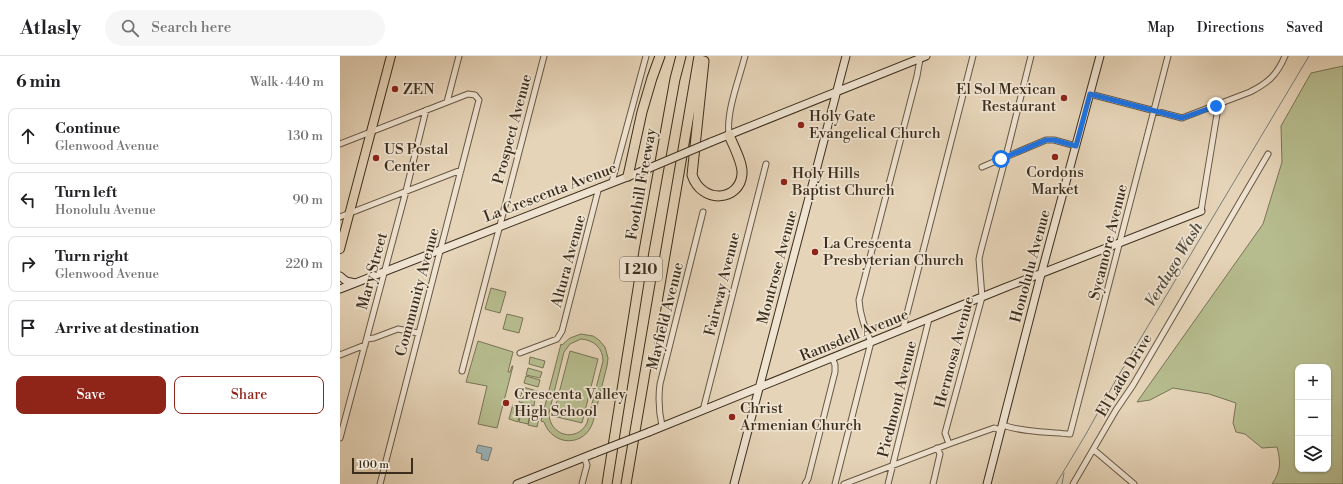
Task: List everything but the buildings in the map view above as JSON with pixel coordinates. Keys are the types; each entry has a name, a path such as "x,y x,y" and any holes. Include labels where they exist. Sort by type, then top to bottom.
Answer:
{"highway":[{"path":"628,176 642,112 660,56"},
{"name":"Foothill Freeway","path":"606,484 646,236 675,79 681,56"},
{"name":"I 210","path":"626,484 699,56"},
{"path":"705,56 692,175 698,187 709,195 721,196 727,194 737,186 740,181 742,173 741,166 729,135"},
{"path":"628,470 631,484"}],"main road":[{"path":"340,250 391,56"}],"street":[{"path":"340,144 447,102 459,56"},
{"name":"Prospect Avenue","path":"462,371 544,56"},
{"path":"612,182 646,56"},
{"path":"729,135 728,126 731,108 745,56"},
{"name":"Montrose Avenue","path":"734,484 846,56"},
{"name":"Piedmont Avenue","path":"903,329 973,56"},
{"name":"Hermosa Avenue","path":"948,444 945,433 982,297 979,256 1031,56"},
{"name":"Honolulu Avenue","path":"987,484 1041,274 1100,56"},
{"name":"Sycamore Avenue","path":"1002,428 1070,434 1168,56"},
{"path":"1090,94 1185,118 1250,92 1267,83 1279,68 1285,56"},
{"path":"835,484 871,342 862,320 859,300 923,57"},
{"name":"La Crescenta Avenue","path":"340,290 640,172 923,57"},
{"name":"Community Avenue","path":"380,484 479,100 478,97 471,94 447,102"},
{"path":"1201,211 1217,114 1216,106"},
{"name":"Mary Street","path":"340,438 426,110"},
{"path":"982,167 1046,140 1054,140 1076,146"},
{"name":"El Lado Drive","path":"1073,484 1268,154"},
{"name":"Fairway Avenue","path":"703,410 766,164"},
{"path":"340,217 461,170"},
{"name":"Altura Avenue","path":"520,353 556,339 562,331 599,187"},
{"name":"Ramsdell Avenue","path":"518,484 531,482 584,457 982,297 1201,211"},
{"name":"Mayfield Avenue","path":"662,426 658,408 660,384 703,212"},
{"path":"340,276 346,281 355,283"},
{"name":"Piedmont Avenue","path":"888,484 929,319"},
{"path":"367,339 398,329 418,333"},
{"path":"340,355 365,345"},
{"path":"805,484 808,479 832,388 836,365 832,357"},
{"path":"844,484 948,444 994,428 1002,428"},
{"path":"932,484 940,454 937,448"},
{"path":"1094,450 1134,484"},
{"path":"582,484 586,465 584,457"}],"green space":[{"path":"1343,66 1343,484 1272,484 1279,471 1277,447 1262,448 1245,434 1236,432 1233,423 1236,403 1209,394 1173,388 1150,400 1137,402 1263,224 1282,162 1281,126 1311,73"},
{"path":"491,288 506,292 500,313 485,309"},
{"path":"507,314 523,318 519,333 503,329"},
{"path":"581,334 593,336 605,347 608,358 593,422 589,430 583,436 576,440 569,441 561,440 554,436 548,430 544,422 541,421 561,344 562,345 570,338","holes":["581,339 597,346 603,356 603,361 587,423 577,433 571,435 564,434 558,432 554,427 550,421 549,413 564,352 570,344"]},
{"path":"478,341 513,352 508,372 510,372 513,366 497,428 478,424 487,386 466,382"},
{"path":"570,351 598,359 582,423 553,416"},
{"path":"530,357 545,361 543,368 529,364"},
{"path":"528,368 542,372 540,378 526,375"},
{"path":"526,376 540,380 538,387 524,383"},
{"path":"523,387 537,391 535,397 521,394"},
{"path":"521,395 535,399 534,406 519,402"},
{"path":"513,404 521,407 518,422 509,419"},
{"path":"522,407 531,409 528,424 519,422"},
{"path":"532,409 541,411 537,427 528,425"}],"water":[{"path":"478,445 492,448 488,461 481,459 482,454 476,452"}],"waterway":[{"name":"Verdugo Wash","path":"1056,484 1117,378 1309,56"},
{"name":"Verdugo Wash","path":"1062,484 1064,473"}],"place":[{"name":"ZEN","path":"395,89"},
{"name":"El Sol Mexican Restaurant","path":"1064,98"},
{"name":"Holy Gate Evangelical Church","path":"801,125"},
{"name":"Cordons Market","path":"1055,157"},
{"name":"US Postal Center","path":"376,158"},
{"name":"Holy Hills Baptist Church","path":"784,182"},
{"name":"La Crescenta Presbyterian Church","path":"815,252"},
{"name":"Crescenta Valley High School","path":"506,403"},
{"name":"Christ Armenian Church","path":"732,417"}],"route":[{"path":"1001,159 1050,139 1076,146 1090,94 1182,118 1216,106"}]}
